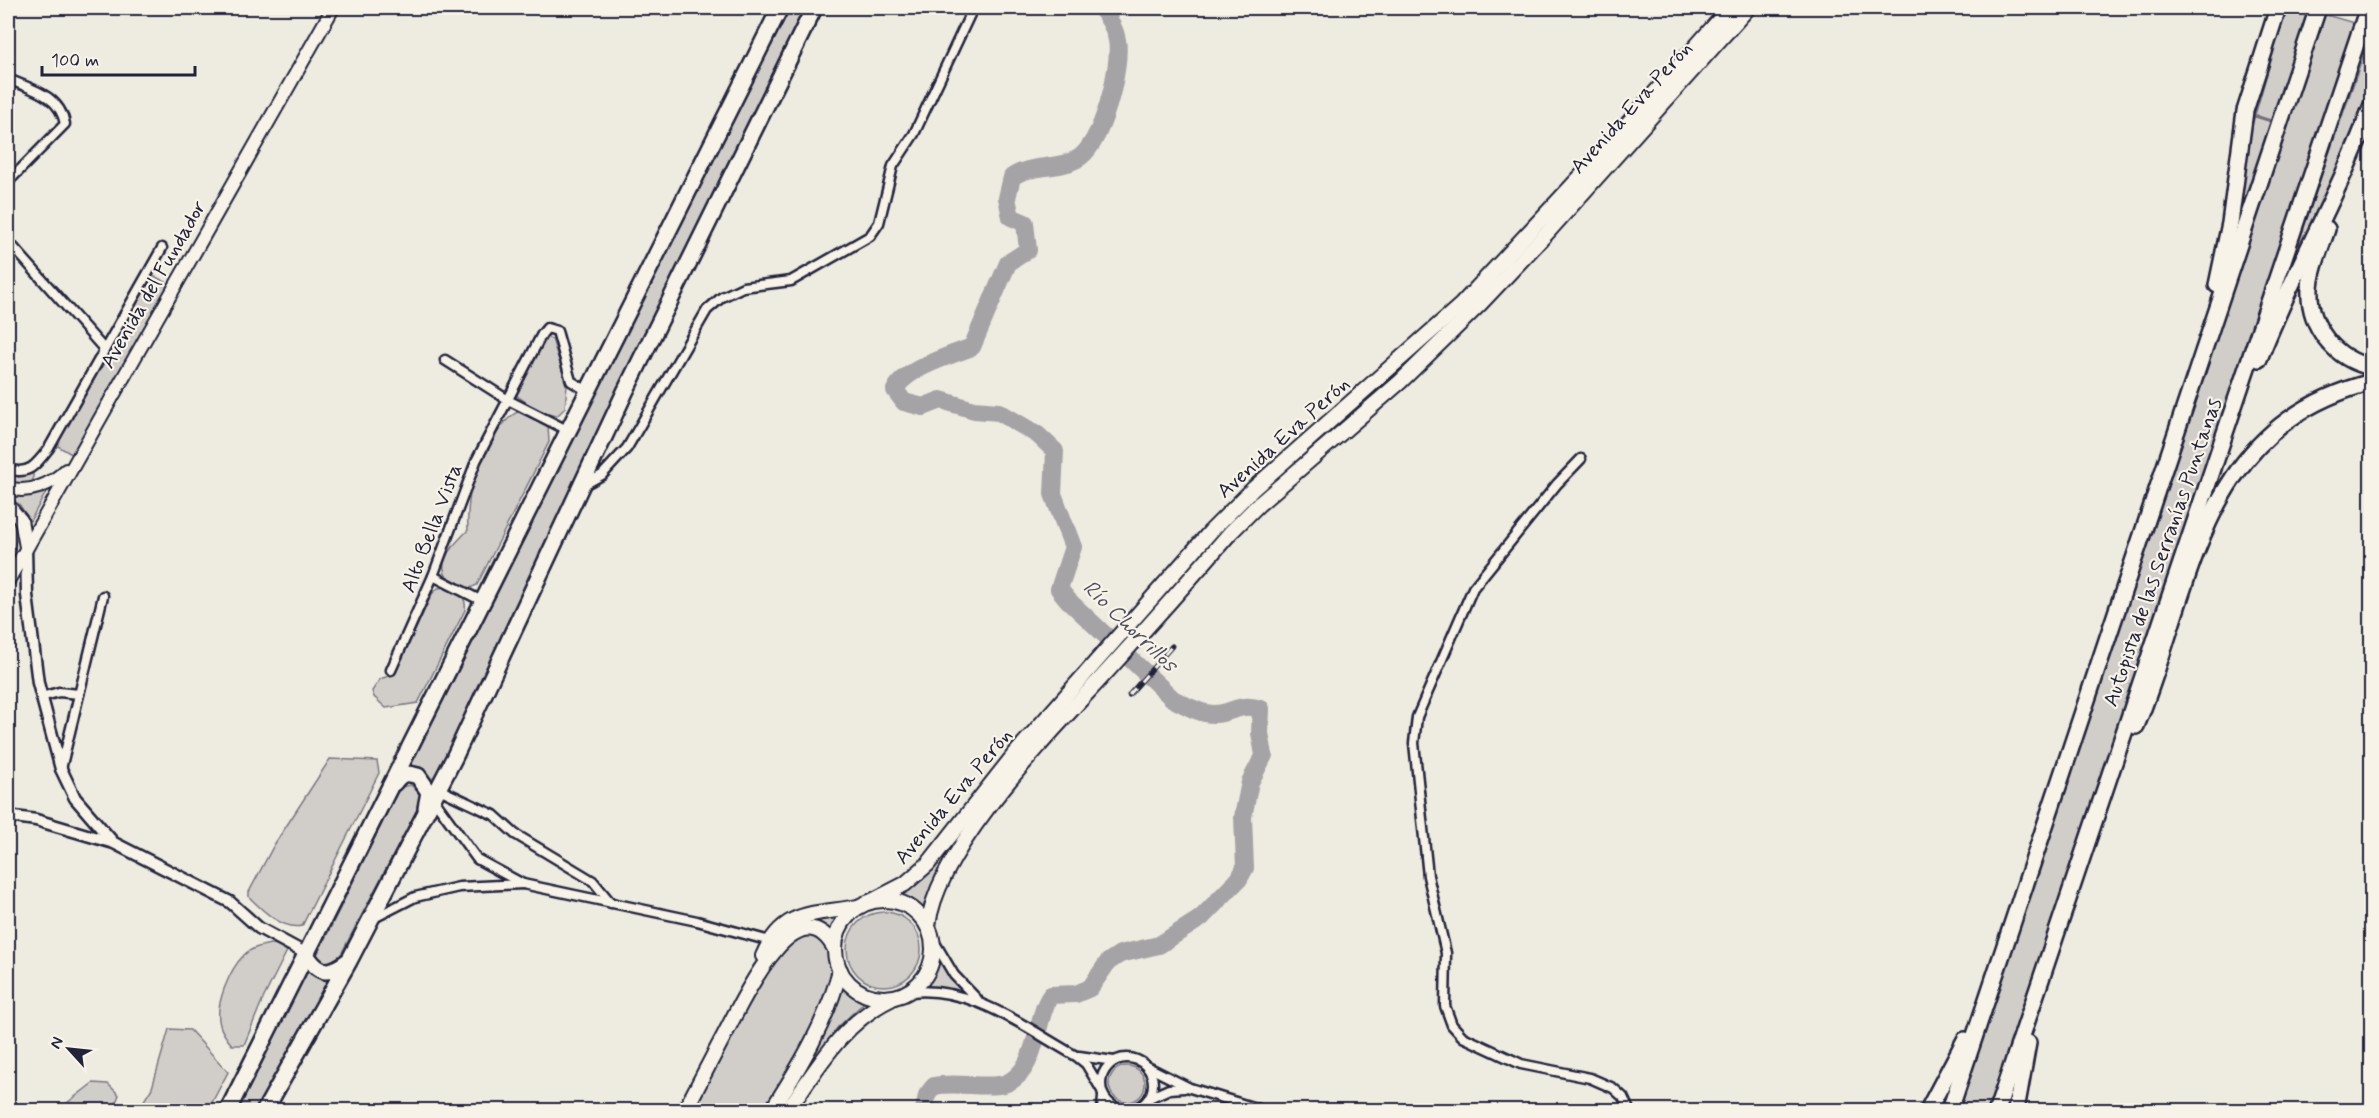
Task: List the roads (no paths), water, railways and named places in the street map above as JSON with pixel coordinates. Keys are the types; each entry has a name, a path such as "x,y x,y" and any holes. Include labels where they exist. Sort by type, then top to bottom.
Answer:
{"highway":[{"path":"230,1106 780,8"},
{"path":"266,1110 349,961 436,794 625,392 814,8"},
{"path":"2160,486 2176,418 2212,308 2230,223 2245,111 2278,8"},
{"name":"Autopista de las Serranías Puntanas","path":"1950,1110 2318,8"},
{"name":"Autopista de las Serranías Puntanas","path":"1997,1110 2368,10"},
{"path":"2372,105 2343,180 2312,277 2311,305 2319,329 2331,345 2352,361 2372,367"},
{"path":"2206,486 2237,416 2276,315 2343,180"},
{"path":"2103,796 2140,718 2204,528 2225,488 2257,447 2295,415 2328,396 2372,382"},
{"path":"384,797 400,775 406,773 418,776 429,792 419,828"},
{"path":"306,953 312,964 326,971 334,971 349,961"},
{"path":"1928,1110 1987,998"},
{"path":"2016,1110 2036,998"}],"main road":[{"name":"Avenida del Fundador","path":"8,581 333,8"},
{"name":"Avenida Eva Perón","path":"872,901 905,884 928,864 1014,755 1211,531 1253,489 1461,305 1584,173 1730,8"},
{"name":"Avenida Eva Perón","path":"930,931 936,892 957,851 1038,749 1097,682 1258,505 1400,382 1480,304 1546,234 1748,8"},
{"path":"8,488 35,489 58,478 75,462"},
{"path":"8,504 21,520 26,547"},
{"path":"685,1110 753,980 770,941 788,921 858,907 872,901 900,902 916,912 930,931 932,958 928,969 914,987 877,1006 847,1029 789,1110"},
{"path":"835,949 843,921 858,907"},
{"path":"753,980 776,947 801,931 809,930 822,934 835,949 840,970 848,982 860,992 882,998 901,995"},
{"path":"772,1110 816,1036 830,1003 840,970"}],"street":[{"path":"582,486 602,476 627,448 707,310 722,297 743,287 791,281 870,236 879,223 893,165 914,134 973,8"},
{"path":"8,79 51,98 63,113 64,124 8,182"},
{"path":"8,241 104,349"},
{"path":"8,469 19,473 31,469 49,448 162,248"},
{"name":"Alto Bella Vista","path":"391,670 433,576 476,462 547,328 557,330 572,381 589,392"},
{"path":"445,360 508,400 569,431"},
{"path":"1581,459 1557,484 1473,588 1417,717 1414,743 1427,870 1446,953 1445,1006 1452,1025 1463,1037 1521,1064 1582,1076 1613,1088 1623,1097 1629,1110"},
{"path":"26,547 27,595 40,697 61,769 75,798 114,843"},
{"path":"433,576 482,601"},
{"path":"61,769 103,596"},
{"path":"40,697 59,692 79,694"},
{"path":"436,794 477,860 523,884"},
{"path":"436,794 494,815 515,834 593,881 611,903"},
{"path":"8,816 36,819 114,843 232,903 259,928 306,953"},
{"path":"370,920 415,897 459,887 523,884 697,921 770,941"},
{"path":"930,931 957,980 990,1008"},
{"path":"901,995 928,990 949,993 990,1008 1076,1056 1086,1064 1110,1104 1127,1110 1136,1109 1149,1098 1169,1089 1190,1088"},
{"path":"1076,1056 1115,1061 1131,1058 1190,1088 1262,1110"},
{"path":"1102,1110 1104,1072 1115,1061"},
{"path":"1145,1065 1153,1080 1149,1098"}],"waterway":[{"name":"Río Chorrillos","path":"924,1110 927,1095 934,1086 952,1084 988,1086 1004,1084 1015,1078 1024,1068 1030,1056 1051,995 1076,994 1090,988 1108,962 1120,954 1159,945 1201,918 1239,879 1245,868 1243,817 1250,782 1264,755 1260,733 1261,709 1247,707 1209,714 1173,699 1059,589 1073,547 1053,494 1055,451 1038,435 999,412 974,410 941,400 923,407 904,402 895,390 900,382 918,369 972,347 1008,263 1028,250 1025,223 1011,217 1007,198 1012,177 1027,170 1061,165 1077,159 1094,139 1113,86 1118,52 1115,31 1101,8"},
{"path":"2252,115 2271,121"}],"railway":[{"path":"1129,695 1172,646"}]}
